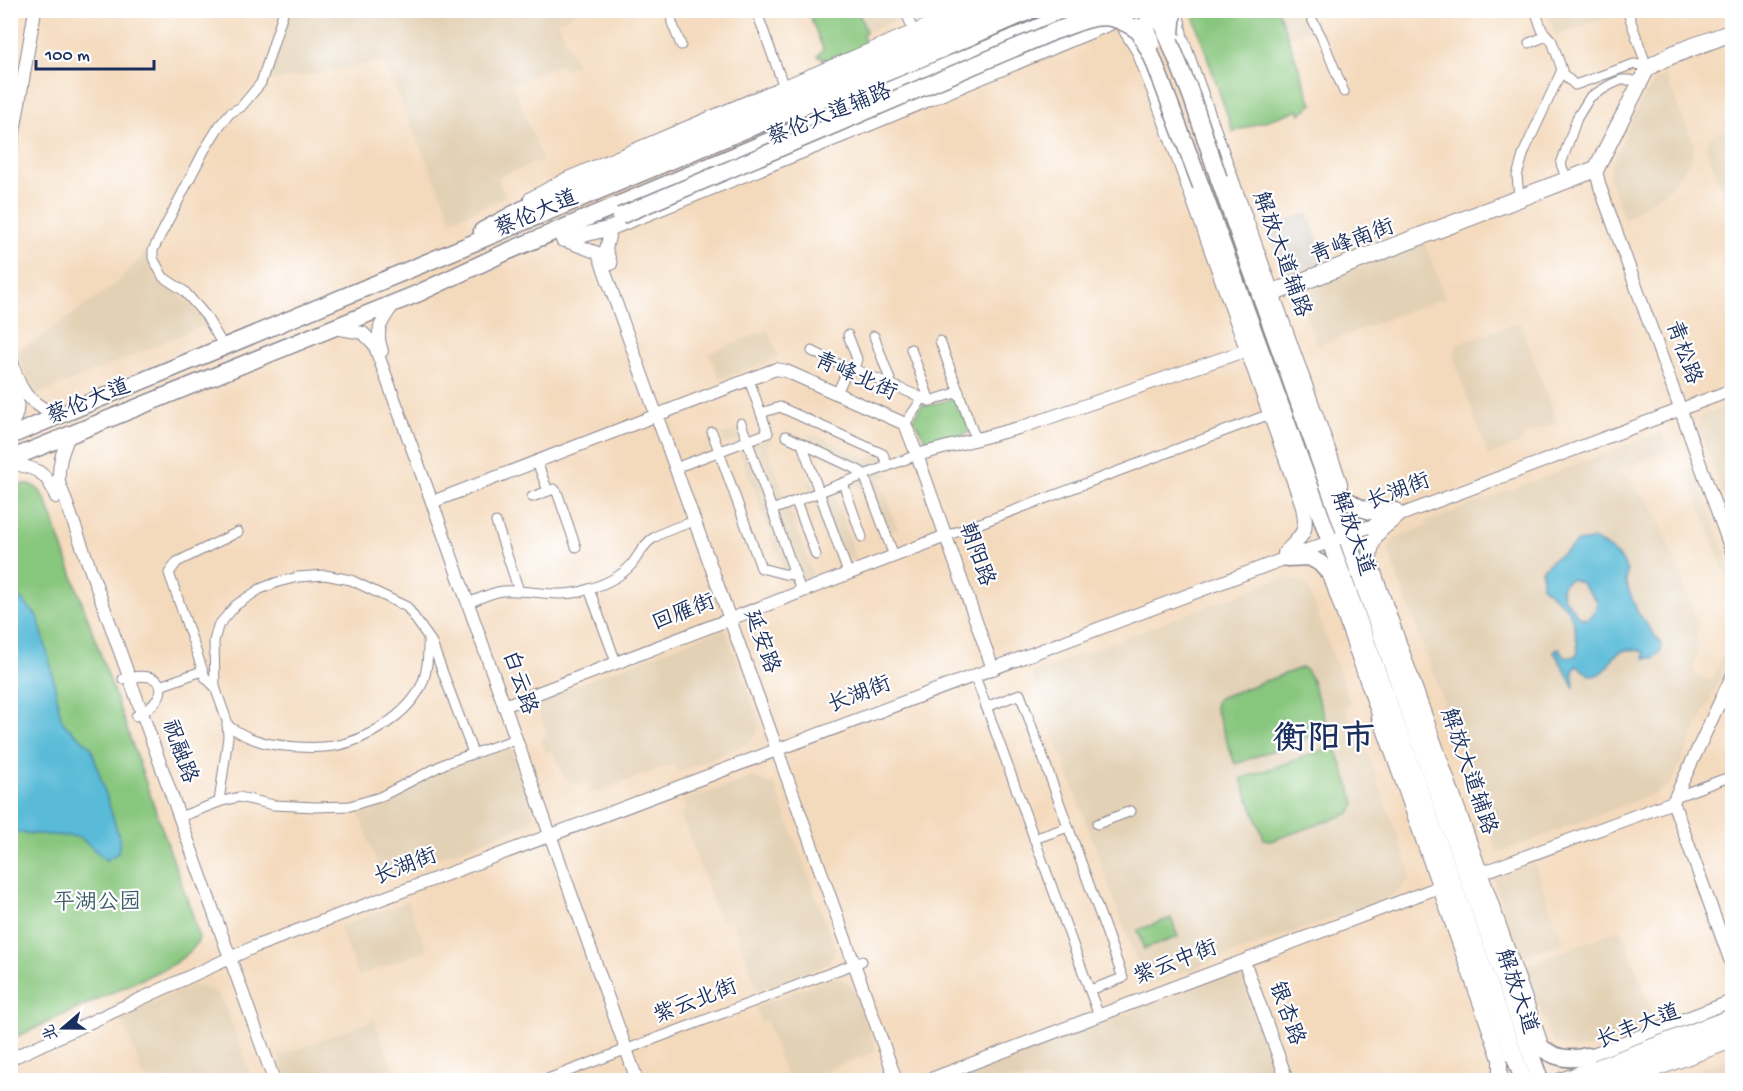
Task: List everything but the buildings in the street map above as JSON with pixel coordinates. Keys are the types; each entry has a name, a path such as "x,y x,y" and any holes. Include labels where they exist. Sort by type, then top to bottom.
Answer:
{"highway":[{"path":"437,259 521,210 997,10"},
{"name":"蔡伦大道","path":"10,436 915,61 1032,10"},
{"path":"1125,10 1138,12 1146,10"},
{"name":"解放大道","path":"1125,10 1131,16 1134,32 1170,103 1201,186 1253,347 1337,536 1393,691 1401,737 1523,1080"},
{"name":"解放大道","path":"1175,12 1167,18 1191,95 1219,179 1268,295 1325,480 1337,499 1337,536 1349,594 1474,875 1540,1080"},
{"name":"蔡伦大道","path":"10,461 394,304 504,253 1097,15"},
{"path":"419,293 478,274 615,222 1055,31 1097,15 1123,20 1134,32"},
{"path":"1170,103 1147,28 1147,23 1152,19 1162,22 1191,95"},
{"path":"1253,347 1256,374"},
{"path":"1337,499 1370,511 1396,514"},
{"path":"1286,555 1309,558 1320,563 1349,594"},
{"path":"1393,691 1381,721 1401,737"},
{"path":"1439,887 1445,861"},
{"path":"1524,1035 1553,1056 1566,1059 1587,1056"}],"main road":[{"name":"蔡伦大道辅路","path":"521,210 531,198 568,179 966,10"},
{"path":"1175,12 1162,28 1134,32 1138,51 1253,347"},
{"name":"解放大道辅路","path":"1175,12 1180,36 1268,295 1340,483 1337,499"},
{"path":"1256,374 1307,521 1302,536 1286,555"},
{"name":"解放大道辅路","path":"1396,514 1374,537 1370,561 1409,671 1474,875 1543,1050"},
{"path":"1329,573 1500,1059 1500,1073 1496,1080"},
{"path":"1393,691 1409,671"},
{"name":"长丰大道","path":"1561,1080 1732,1016"},
{"name":"长丰大道","path":"1603,1079 1732,1030"}],"street":[{"path":"10,125 29,10"},
{"path":"10,155 35,10"},
{"path":"224,347 206,316 184,291 163,277 153,258 153,250 205,149 220,125 230,113 241,107 261,83 284,10"},
{"path":"670,10 672,23 681,45"},
{"path":"756,10 784,87"},
{"path":"905,10 914,33"},
{"path":"1306,10 1322,38 1344,92"},
{"path":"1519,196 1517,176 1524,152 1562,70 1552,41 1542,30 1535,10"},
{"path":"1595,170 1647,68 1627,10"},
{"path":"1595,170 1647,68 1674,51 1732,30"},
{"path":"1561,72 1575,86 1634,64 1647,68 1732,34"},
{"path":"1529,43 1547,36"},
{"path":"1566,178 1562,164 1577,118 1590,97 1620,80 1638,82"},
{"name":"青峰南街","path":"1268,295 1595,170"},
{"name":"青峰南街","path":"1268,295 1566,178 1595,170"},
{"name":"青松路","path":"1595,170 1732,552"},
{"name":"延安路","path":"615,222 606,249 695,521 734,617"},
{"name":"延安路","path":"563,240 598,253 660,414 683,465 780,746 858,963 904,1080"},
{"name":"白云路","path":"394,304 378,328 379,343 551,832 629,1049 643,1080"},
{"name":"白云路","path":"333,328 363,333 374,344 434,501"},
{"path":"837,393 857,359 848,335"},
{"path":"874,336 892,386"},
{"path":"940,341 976,440"},
{"path":"772,510 917,455 1022,427 1253,347"},
{"path":"911,349 926,400"},
{"path":"812,351 926,400"},
{"path":"10,354 23,392 32,401 59,417"},
{"name":"青峰北街","path":"434,501 776,369 786,371 905,424 917,455"},
{"path":"10,372 19,407 16,420 10,426"},
{"path":"683,465 768,433 749,380"},
{"name":"长湖街","path":"1680,407 1732,384"},
{"name":"长湖街","path":"10,1059 227,957 250,943 1680,407 1732,390"},
{"path":"905,424 926,400 959,392"},
{"path":"761,413 780,407 884,454 888,466"},
{"path":"946,536 1270,414"},
{"path":"741,423 801,591"},
{"path":"712,432 761,568 795,575"},
{"name":"祝融路","path":"69,436 58,467 59,482 126,678 274,1080"},
{"path":"786,436 864,475 894,556"},
{"path":"802,444 848,573"},
{"name":"朝阳路","path":"917,455 992,666"},
{"name":"祝融路","path":"10,461 43,473 52,485 126,678"},
{"path":"537,462 548,491"},
{"path":"843,483 862,537"},
{"path":"532,497 554,489 557,492 576,547"},
{"path":"796,501 816,555"},
{"path":"470,603 495,592 519,591 555,595 589,590 623,573 651,539 695,521"},
{"path":"496,522 519,591"},
{"path":"215,687 205,677 202,670 169,573 177,562 238,532"},
{"name":"回雁街","path":"506,705 946,536"},
{"path":"219,802 228,737 227,725 215,687 214,641 218,626 236,605 260,590 288,579 325,575 351,580 407,607 431,641 473,753"},
{"path":"589,590 616,662"},
{"path":"227,725 257,741 289,746 334,746 362,737 392,720 414,699 423,683 428,662 428,636"},
{"name":"长湖街","path":"780,746 975,676 992,666"},
{"path":"160,686 202,670"},
{"path":"126,678 139,675 151,677 158,681 160,686 159,700 139,714"},
{"path":"975,676 1099,1016"},
{"path":"1732,676 1674,799 1732,964"},
{"path":"986,707 1020,694 1123,978 1090,990"},
{"path":"1721,701 1732,709"},
{"name":"白云路","path":"506,705 516,739 551,832"},
{"name":"祝融路","path":"139,714 180,817 267,1080"},
{"path":"180,817 239,797 274,805 350,806 380,797 446,763 516,739"},
{"path":"1474,875 1732,776"},
{"path":"1097,824 1131,811"},
{"path":"1034,839 1068,827"},
{"name":"紫云中街","path":"928,1080 1439,887"},
{"name":"长湖街","path":"10,1053 227,957"},
{"name":"银杏路","path":"1244,961 1287,1080"},
{"name":"延安路","path":"858,963 896,1080"},
{"name":"紫云北街","path":"545,1080 858,963"},
{"path":"1587,1056 1732,1001"},
{"path":"1629,1080 1732,1042"},
{"name":"白云路","path":"629,1049 637,1080"}],"shaded area":[{"path":"291,11 582,11 558,21 576,64 564,69 561,64 512,84 543,160 498,177 505,197 452,220 384,62 276,80 269,79 287,15"},
{"path":"858,11 896,11 899,19 866,32"},
{"path":"1278,11 1303,11 1311,30 1288,38"},
{"path":"1547,11 1617,11 1618,13 1556,36"},
{"path":"1665,76 1694,144 1691,161 1668,189 1624,220 1609,177 1610,168 1640,103 1656,80"},
{"path":"1732,128 1732,219 1706,146 1710,137"},
{"path":"1308,213 1326,262 1287,277 1267,227"},
{"path":"1424,242 1446,298 1318,346 1299,295 1300,291"},
{"path":"142,251 148,256 155,278 163,286 187,300 207,324 36,396 17,351 41,337 115,284 142,257"},
{"path":"1520,322 1557,423 1523,436 1524,442 1488,456 1454,360 1456,345"},
{"path":"768,330 779,357 720,379 709,353"},
{"path":"1732,405 1732,491 1723,494 1698,427 1701,416"},
{"path":"740,429 746,444 770,436 772,442 767,445 813,575 791,583 781,579 783,570 736,441 725,444 721,435"},
{"path":"1662,432 1668,450 1620,469 1654,508 1666,536 1698,625 1698,650 1693,668 1696,675 1712,681 1732,635 1732,653 1670,784 1654,794 1498,853 1390,556 1391,543 1395,538 1427,525 1426,522"},
{"path":"811,433 866,458 877,454 882,456 889,476 880,479 898,530 880,537 860,485 834,495 856,558 837,565 806,481 812,479 818,494 863,477 807,445"},
{"path":"1693,465 1732,572 1732,593 1686,468"},
{"path":"1288,578 1308,587 1351,704 1346,707 1363,754 1368,753 1410,870 1410,879 1392,896 1145,986 1032,673 1276,580"},
{"path":"721,629 726,631 757,715 759,726 755,736 747,744 678,772 675,764 593,793 589,783 580,786 564,778 553,750 546,753 541,738 547,735 535,701"},
{"path":"510,745 534,814 529,824 382,878 357,808 382,803 450,768"},
{"path":"753,777 775,785 836,950 829,961 821,967 758,990 732,919 720,921 680,812 686,810 683,801"},
{"path":"1534,863 1563,942 1521,957 1493,878"},
{"path":"408,901 427,950 358,976 340,927"},
{"path":"1621,929 1656,1022 1588,1048 1572,1049 1555,1043 1550,1036 1524,966"},
{"path":"1235,972 1240,975 1278,1080 952,1080 1055,1044 1054,1041"},
{"path":"833,977 842,979 852,986 876,1051 801,1080 787,1080 766,1021 761,1023 755,1007"},
{"path":"193,986 203,986 219,996 225,1006 253,1080 148,1080 144,1077 121,1018"},
{"path":"374,1020 397,1080 287,1080 278,1056"},
{"path":"1732,1057 1732,1080 1671,1080"}],"green space":[{"path":"1193,10 1278,11 1312,104 1300,114 1298,110 1233,132"},
{"path":"808,11 858,11 866,32 862,34 868,47 828,61 818,56 823,49"},
{"path":"953,399 958,400 970,430 968,433 930,444 913,419 923,403 927,406"},
{"name":"平湖公园","path":"24,484 35,487 47,503 194,919 199,939 191,951 172,965 11,1039 10,488"},
{"path":"1301,668 1305,669 1310,676 1329,730 1235,764 1215,708 1216,701"},
{"path":"1335,746 1355,802 1350,813 1271,841 1264,839 1241,779"},
{"path":"1171,918 1178,937 1144,949 1138,930"}],"water":[{"path":"1594,540 1622,560 1627,571 1626,583 1637,611 1661,644 1661,651 1653,658 1644,658 1644,652 1623,651 1613,658 1607,669 1591,676 1577,666 1573,671 1574,688 1554,652 1559,648 1568,658 1577,655 1578,646 1572,618 1565,606 1542,586 1542,570 1577,542","holes":["1571,579 1580,582 1597,601 1594,611 1587,619 1579,617 1564,598 1561,589 1564,583"]},
{"path":"10,598 22,600 38,617 61,718 64,724 91,747 120,840 118,853 106,860 80,837 11,832"}],"district":[{"name":"衡阳市","path":"1324,742"}]}
